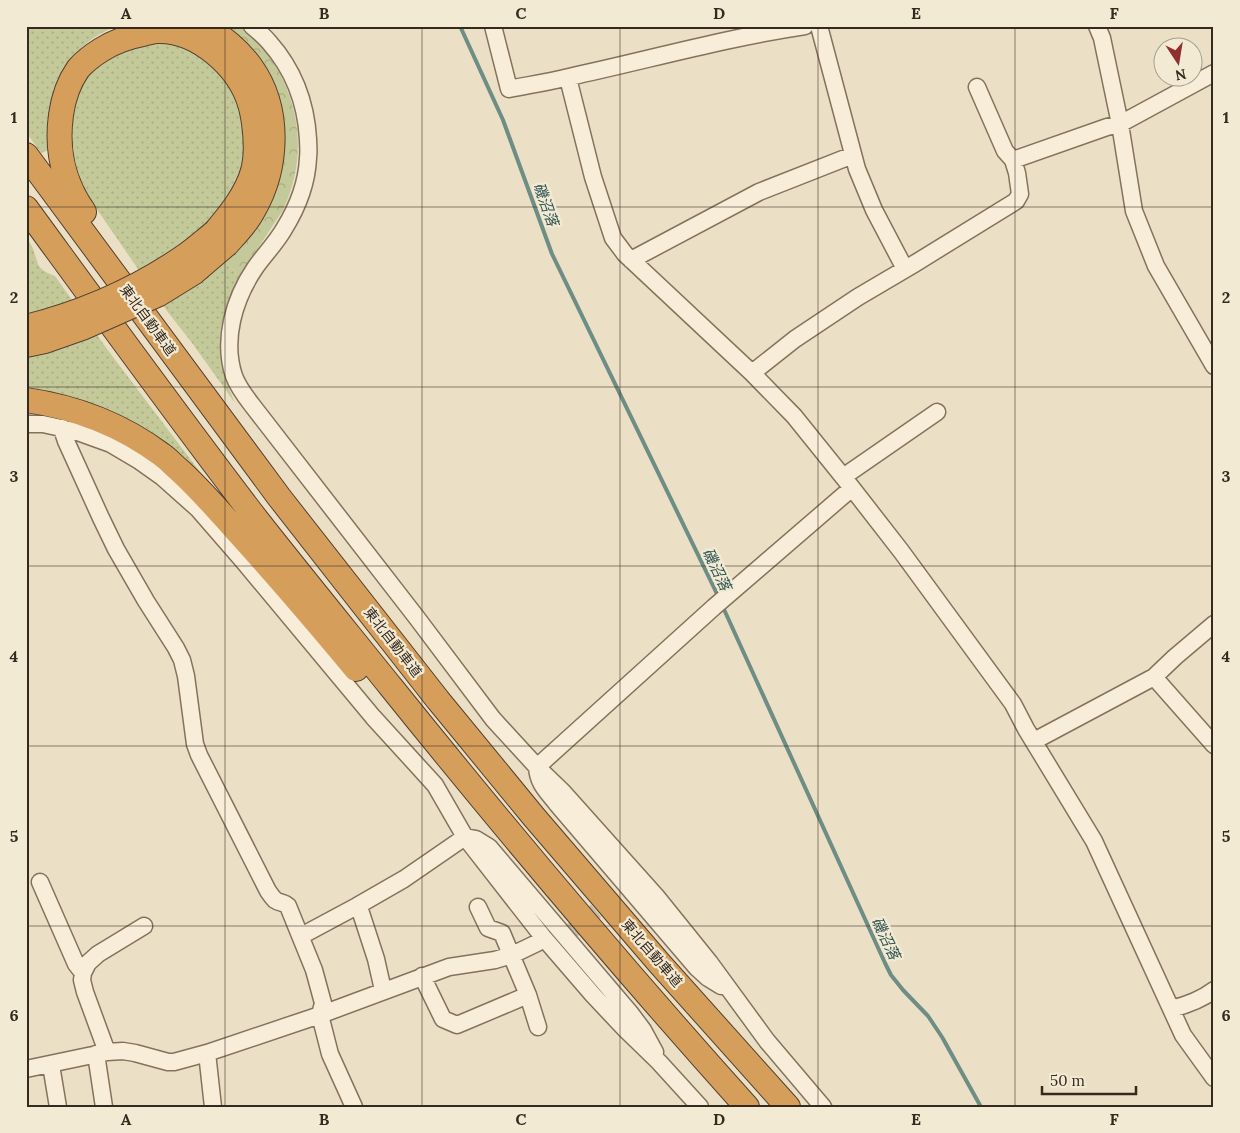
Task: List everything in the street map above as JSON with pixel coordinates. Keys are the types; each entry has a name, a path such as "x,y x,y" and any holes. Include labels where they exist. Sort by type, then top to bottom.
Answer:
{"highway":[{"path":"26,327 56,319 119,294 162,271 186,255 243,226 253,212 265,188 274,141 268,99 259,80 241,55 224,38 206,26"},
{"path":"26,345 82,328 159,294 193,273 221,238 232,212 246,190 253,171 256,149 255,129 250,104 240,82 228,65 197,40 178,34 158,31 127,37 111,43 94,55 79,68 70,85 62,107 59,151 64,174 78,204 170,332 246,435 279,497"},
{"name":"東北自動車道","path":"26,155 279,497 438,700 528,810 660,964 788,1107"},
{"path":"26,208 256,519 468,782 630,974 747,1107"},
{"path":"26,400 90,415 112,425 162,455 200,490 275,573 386,705 468,782"}],"street":[{"path":"252,26 269,42 286,66 297,87 305,114 309,157 299,198 293,212 284,228 254,269 236,305 229,344 230,362 234,378 252,405 494,719 537,767 563,792 656,896 710,962 767,1041 823,1107"},
{"path":"493,26 509,89 568,78 764,32 805,26"},
{"path":"819,26 857,169 874,210 906,269"},
{"path":"1097,26 1102,38 1120,124 1134,211 1156,266 1214,366"},
{"path":"1013,160 1120,124 1214,73"},
{"path":"568,78 593,177 613,238 624,254 752,373 794,416 901,551 1013,704 1026,730 1094,842 1182,1035 1214,1078"},
{"path":"752,373 795,339 858,297 1016,200 1020,194 1018,173 1013,160 1005,151 977,87"},
{"path":"631,260 759,192 853,155"},
{"path":"537,767 721,601 848,482 937,412"},
{"path":"26,424 43,424 63,428 102,441 138,460 162,477 198,509 373,717 435,785 466,837 543,937 593,995 700,1107"},
{"path":"63,428 66,441 116,549 182,660 186,676 195,744 199,755 268,892 274,899 284,902 288,906 301,936 314,970 323,1003 320,1015 330,1054 354,1107"},
{"path":"1034,741 1154,677 1214,624"},
{"path":"1154,677 1214,745"},
{"path":"301,936 404,879 466,837 476,838 489,847 644,1030 659,1062"},
{"path":"40,882 76,964 83,973"},
{"path":"357,906 376,960 383,990"},
{"path":"478,907 488,928 502,933 528,994 538,1027"},
{"path":"104,1107 102,1053 82,980 83,973 88,963 98,954 144,926"},
{"path":"26,1069 102,1053 123,1051 174,1062 207,1053 320,1015 449,967 495,960 512,955 537,943 543,937"},
{"path":"422,976 443,1020 457,1025 528,994"},
{"path":"1171,1009 1205,997 1214,990"},
{"path":"207,1053 214,1107"},
{"path":"51,1065 58,1107"}],"green space":[{"path":"26,26 119,26 86,44 77,52 62,73 51,103 49,150 41,153 26,132"},
{"path":"222,26 241,26 260,44 275,65 286,87 294,111 298,135 297,160 292,185 283,210 239,277 225,261 253,230 269,208 282,165 283,132 282,122"},
{"path":"157,39 187,46 220,71 241,103 247,151 244,152 242,165 230,191 210,222 199,231 239,277 226,306 220,332 221,360 225,379 235,403 167,311 87,195 74,168 69,116 82,79 100,59"},
{"path":"26,238 32,246 41,269 55,276 107,349 203,476 200,477 26,393"}],"waterway":[{"name":"磯沼落","path":"460,26 503,120 552,254 719,598"},
{"name":"磯沼落","path":"722,605 891,975 928,1016 942,1037 981,1107"}],"tunnel":[{"path":"565,936 627,886"}]}
